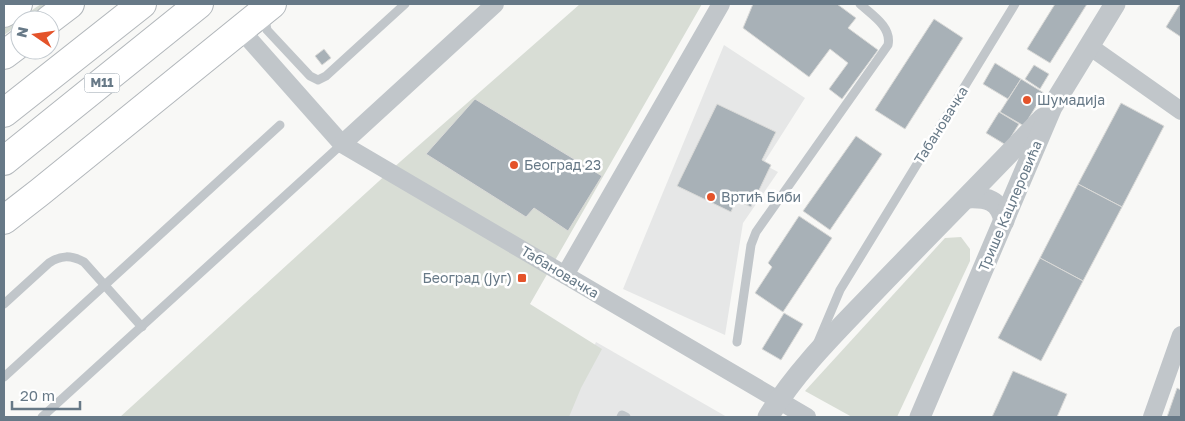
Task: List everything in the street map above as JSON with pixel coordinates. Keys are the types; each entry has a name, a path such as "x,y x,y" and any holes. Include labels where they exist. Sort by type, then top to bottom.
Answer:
{"highway":[{"path":"4,13 18,4"},
{"path":"60,12 70,4"},
{"name":"M11","path":"4,112 142,4"},
{"name":"M11","path":"4,161 199,4"},
{"path":"4,220 271,5"}],"street":[{"path":"342,144 495,4"},
{"path":"565,275 721,4"},
{"name":"Трише Кацлеровића","path":"920,417 1052,107 1115,4"},
{"name":"Табановачка","path":"242,30 342,144 565,275 773,409 811,358"},
{"path":"1089,46 1181,111"},
{"path":"811,358 935,229 968,198 1052,107"},
{"path":"968,198 980,197 994,202 1003,213 1004,221"},
{"path":"1152,417 1181,335"},
{"path":"773,409 807,417"}],"lane":[{"path":"271,5 265,20 267,30 310,76 318,80 326,76 405,4"},
{"path":"737,342 751,244 756,232 888,46 889,38 884,26 860,4"},
{"name":"Табановачка","path":"811,358 840,290 1015,4"},
{"path":"4,377 280,125"},
{"path":"42,417 342,144"},
{"path":"4,304 49,263 57,258 75,257 84,262 142,326"},
{"path":"621,417 622,415 626,417"}],"shaded area":[{"path":"41,4 47,4 39,10 32,10"},
{"path":"580,4 702,4 530,304 602,349 581,388 569,417 120,417 401,161"},
{"path":"10,25 10,31 4,35 4,29"},
{"name":"Вртић Биби","path":"724,45 805,98 763,164 778,172 743,223 725,335 623,289"},
{"path":"961,237 970,249 970,261 897,417 852,417 805,391 945,238"},
{"path":"596,342 727,417 558,417"}],"building":[{"path":"753,4 837,4 856,18 848,28 878,50 842,99 829,89 848,63 830,49 809,77 743,28"},
{"path":"1055,4 1087,4 1050,63 1027,49"},
{"path":"1181,4 1181,37 1166,27"},
{"path":"934,19 963,38 905,129 875,110"},
{"path":"324,49 331,58 322,65 315,56"},
{"path":"995,63 1021,79 1008,99 983,84"},
{"path":"1034,65 1049,74 1040,89 1025,79"},
{"path":"1021,79 1044,93 1024,126 1000,112"},
{"name":"Београд 23","path":"475,99 602,176 568,231 534,208 526,217 426,154"},
{"path":"1121,103 1164,126 1122,207 1078,184"},
{"path":"717,104 776,132 762,160 771,165 751,207 736,200 731,212 677,186"},
{"path":"999,112 1019,124 1006,145 986,133"},
{"path":"856,136 882,154 830,230 803,211"},
{"path":"1078,184 1122,207 1083,281 1040,258"},
{"path":"799,216 832,238 783,312 755,293 772,267 768,263"},
{"path":"1040,258 1083,281 1041,361 998,338"},
{"path":"784,313 803,324 781,360 762,349"},
{"path":"1013,371 1067,394 1057,417 992,417"},
{"path":"1177,388 1181,390 1181,417 1167,417"}],"place":[{"name":"Шумадија","path":"1027,100"},
{"name":"Београд 23","path":"514,165"},
{"name":"Вртић Биби","path":"711,197"},
{"name":"Београд (југ)","path":"522,278"}]}
